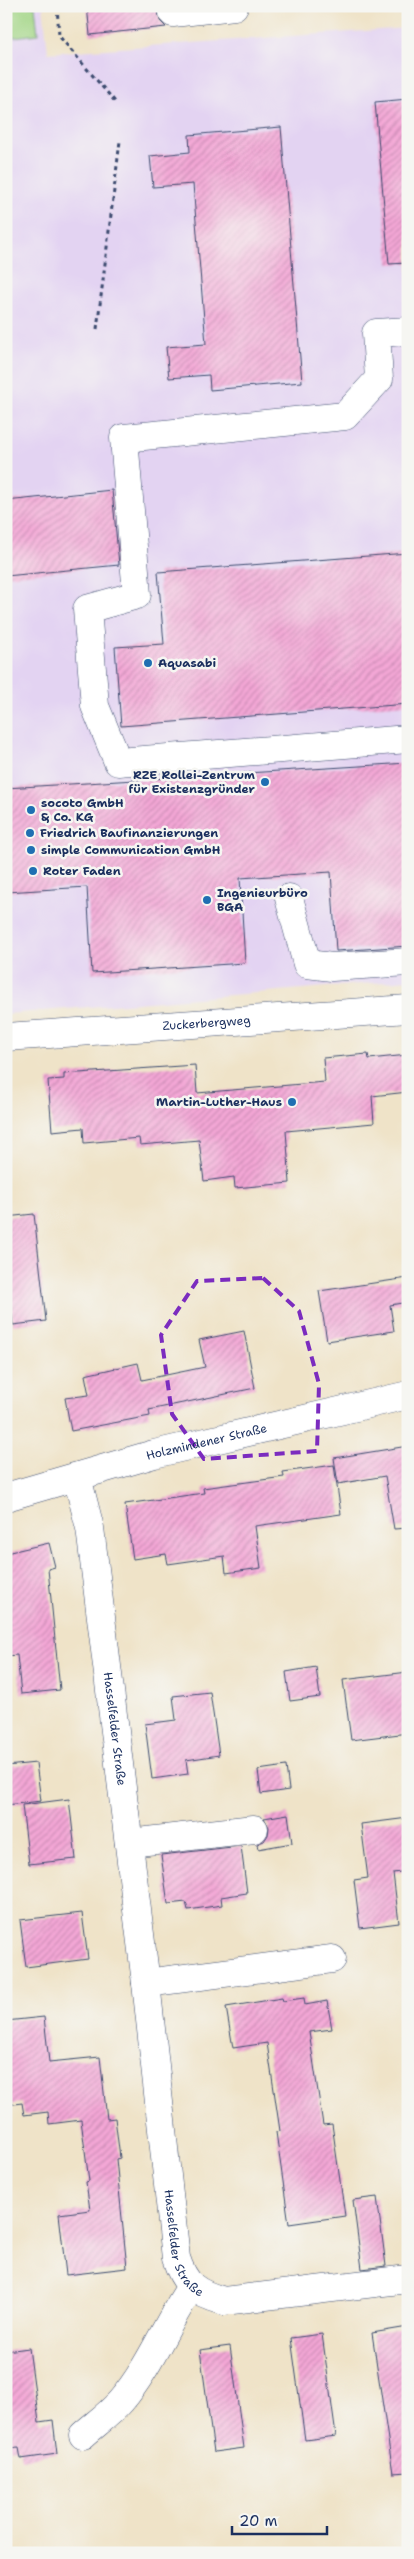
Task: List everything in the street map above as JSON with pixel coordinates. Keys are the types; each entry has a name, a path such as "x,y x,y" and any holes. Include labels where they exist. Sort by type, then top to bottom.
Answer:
{"street":[{"path":"173,6 173,13 234,6"},
{"path":"408,331 376,333 379,379 345,416 124,438 137,595 87,609 95,706 118,762 408,739"},
{"path":"290,898 307,964 332,968 408,962"},
{"name":"Zuckerbergweg","path":"6,1037 408,1009"},
{"name":"Holzmindener Straße","path":"6,1498 154,1454 408,1395"},
{"name":"Hasselfelder Straße","path":"77,1477 90,1528 146,1983 176,2258 182,2276 191,2287 206,2296 224,2301 408,2279"},
{"path":"129,1843 254,1829"},
{"path":"146,1983 332,1959"},
{"path":"83,2435 120,2402 154,2353 174,2312 191,2287"}],"path":[{"path":"57,6 59,36 117,104"},
{"path":"97,329 120,141"}],"highlighted area":[{"path":"263,1278 299,1311 319,1384 317,1451 204,1459 172,1414 161,1335 197,1281"}],"shaded area":[{"path":"6,6 43,6 48,53 408,28 408,980 6,1014"}],"green space":[{"path":"6,6 35,6 38,34 6,38"}],"building":[{"path":"87,6 157,6 160,21 166,27 90,35"},
{"path":"408,99 408,263 389,264 375,102"},
{"path":"281,127 302,382 210,390 209,375 169,378 166,347 206,344 193,184 153,187 150,156 190,152 189,135"},
{"path":"112,490 119,565 6,576 6,501"},
{"path":"408,553 408,704 121,726 115,647 164,644 158,572"},
{"path":"408,763 408,946 336,951 331,872 240,878 245,963 92,973 87,887 6,892 6,788"},
{"path":"368,1054 369,1059 408,1055 408,1092 372,1096 374,1123 286,1131 290,1183 235,1188 234,1177 204,1181 199,1140 140,1145 139,1138 84,1143 83,1128 52,1131 48,1080 64,1079 64,1074 195,1065 197,1093 325,1082 323,1058"},
{"path":"34,1214 46,1321 13,1325 6,1267 6,1217"},
{"path":"408,1278 408,1302 390,1305 394,1331 327,1341 319,1291"},
{"path":"244,1331 255,1388 149,1410 150,1416 71,1431 65,1398 89,1395 85,1375 138,1363 142,1380 205,1367 199,1340"},
{"path":"408,1446 408,1528 394,1529 385,1476 338,1484 334,1458"},
{"path":"334,1465 341,1514 255,1526 261,1568 226,1573 224,1556 168,1564 166,1554 133,1559 125,1504 204,1493 203,1488 284,1477 283,1472"},
{"path":"49,1543 55,1567 48,1569 60,1690 21,1694 17,1655 6,1656 6,1553"},
{"path":"316,1667 320,1697 290,1701 286,1672"},
{"path":"408,1672 408,1733 351,1740 343,1680"},
{"path":"210,1692 219,1755 186,1760 188,1774 152,1779 145,1724 176,1720 173,1696"},
{"path":"36,1763 41,1801 6,1805 6,1766"},
{"path":"286,1766 289,1790 261,1794 258,1770"},
{"path":"69,1799 76,1859 29,1864 22,1805"},
{"path":"288,1814 292,1843 258,1849 257,1844 264,1841 268,1835 269,1827 264,1818"},
{"path":"408,1818 408,1871 393,1873 399,1923 360,1928 354,1880 368,1878 361,1824"},
{"path":"241,1846 247,1893 221,1897 222,1905 188,1910 186,1902 168,1904 161,1855"},
{"path":"82,1913 88,1959 26,1967 20,1920"},
{"path":"282,1998 283,2001 304,1998 305,2005 327,2001 332,2029 309,2032 323,2125 332,2124 345,2216 289,2224 276,2132 280,2131 267,2043 233,2048 226,2007"},
{"path":"44,2017 49,2062 100,2057 107,2119 115,2118 120,2158 116,2159 127,2268 66,2275 59,2214 90,2210 86,2182 89,2181 81,2120 49,2124 48,2112 24,2115 22,2103 6,2105 6,2021"},
{"path":"377,2197 386,2266 362,2269 353,2200"},
{"path":"408,2327 408,2472 393,2473 372,2333"},
{"path":"322,2334 336,2436 305,2440 291,2338"},
{"path":"230,2346 244,2448 214,2452 200,2350"},
{"path":"29,2348 39,2422 53,2420 57,2454 21,2459 19,2448 6,2449 6,2351"}],"place":[{"name":"Aquasabi","path":"148,663"},
{"name":"RZE Rollei-Zentrum für Existenzgründer","path":"265,782"},
{"name":"socoto GmbH & Co. KG","path":"31,810"},
{"name":"Friedrich Baufinanzierungen","path":"30,833"},
{"name":"simple Communication GmbH","path":"31,850"},
{"name":"Roter Faden","path":"33,871"},
{"name":"Ingenieurbüro BGA","path":"207,900"},
{"name":"Martin-Luther-Haus","path":"292,1102"}]}
